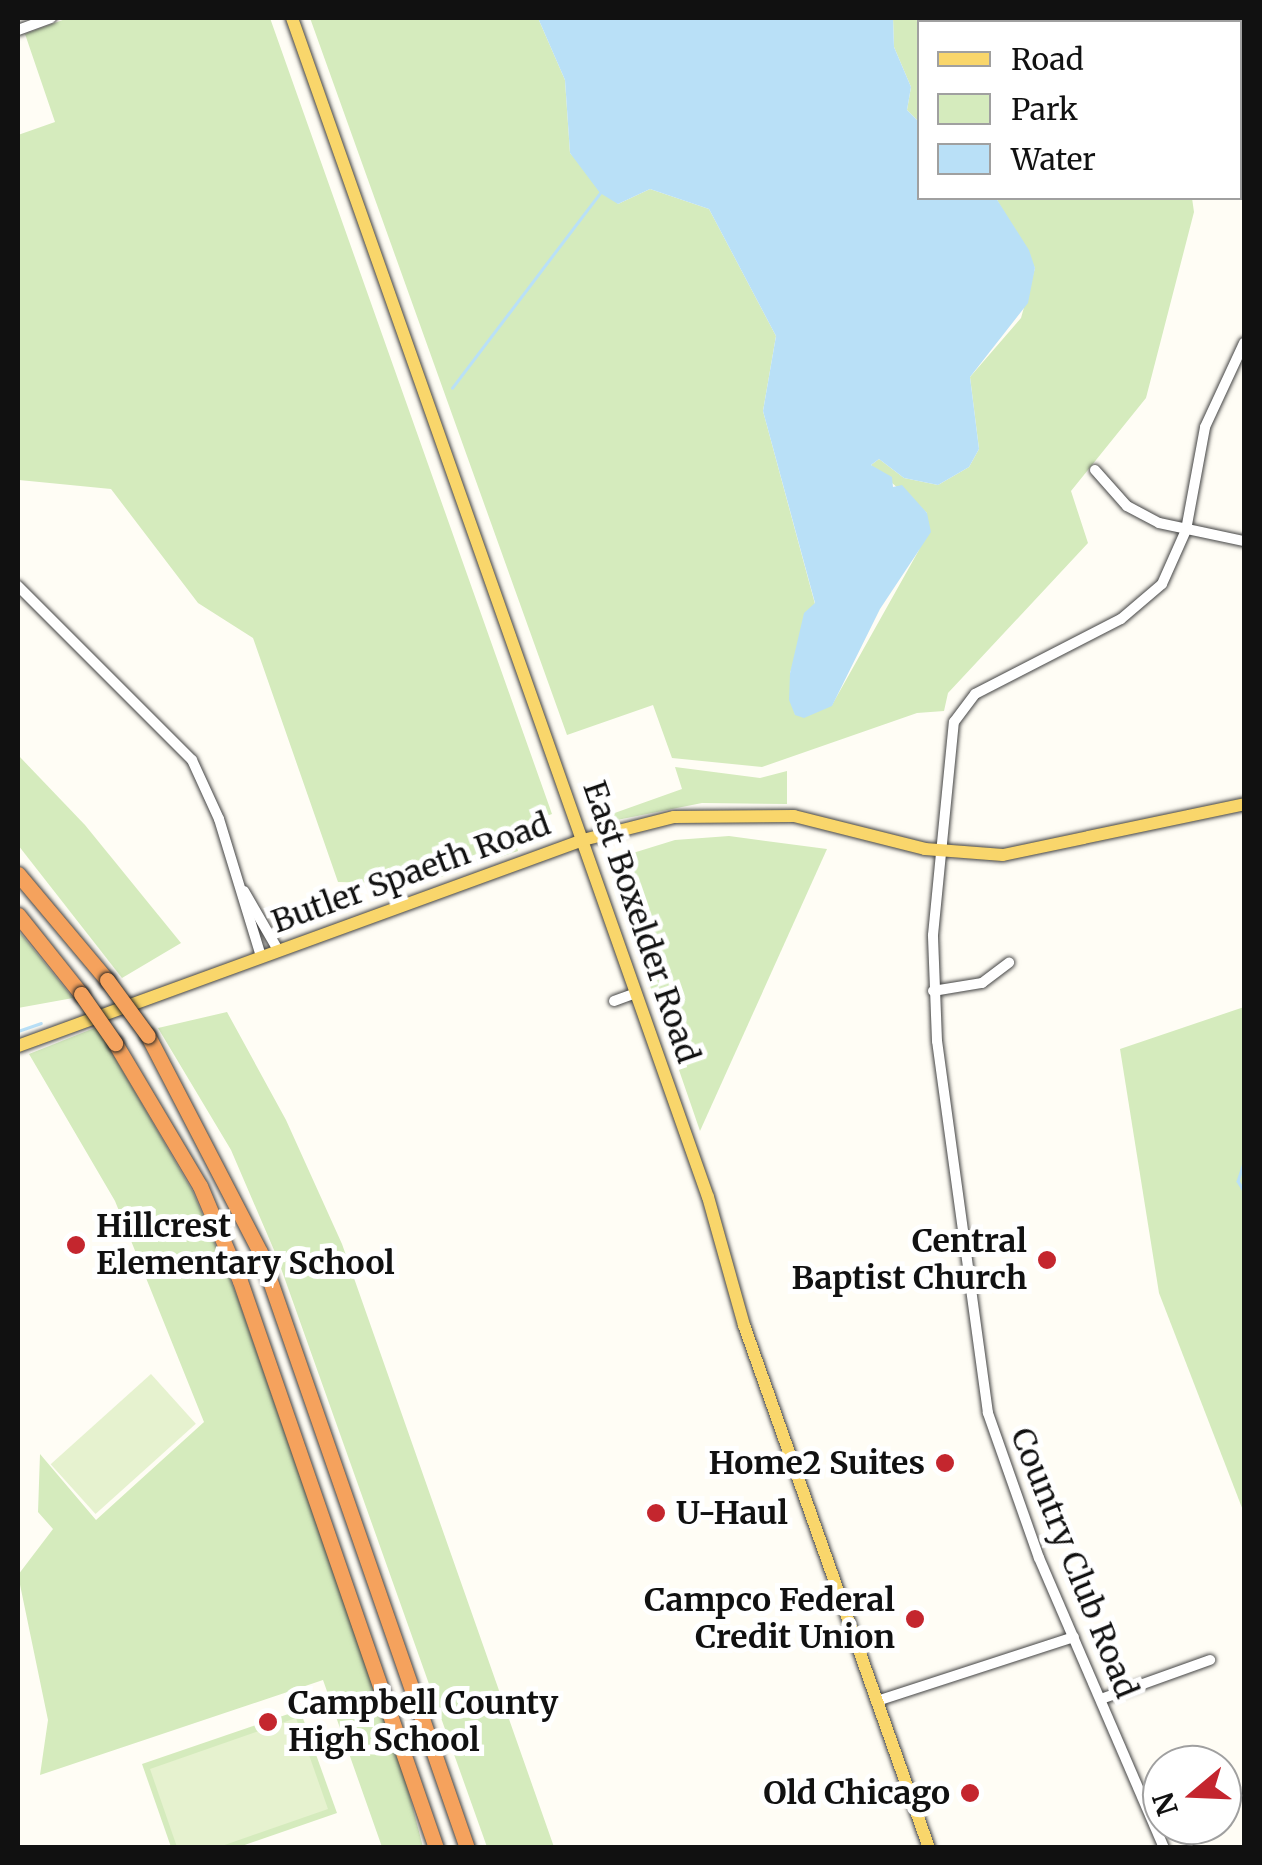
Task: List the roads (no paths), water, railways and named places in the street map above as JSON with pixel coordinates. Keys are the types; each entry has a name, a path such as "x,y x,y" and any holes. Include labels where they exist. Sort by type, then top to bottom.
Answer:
{"highway":[{"path":"18,874 107,980 148,1036 260,1252 466,1848"},
{"path":"18,915 116,1043 200,1186 240,1281 432,1848"},
{"path":"398,1649 474,1848"}],"main road":[{"name":"East Boxelder Road","path":"292,18 584,840 708,1198 744,1325 929,1848"},
{"name":"Butler Spaeth Road","path":"18,1046 584,840 674,817 750,812 939,851 1043,851 1196,809 1244,804"}],"street":[{"path":"18,30 51,18"},
{"name":"Country Club Road","path":"1164,1848 1012,1488 982,1384 933,991 939,851 948,748 963,707 1138,608 1162,584 1186,530 1205,428 1244,343"},
{"path":"1095,470 1127,506 1186,530 1244,540"},
{"path":"18,586 192,760 244,890 261,956"},
{"path":"244,890 278,950"},
{"path":"933,991 982,984 1009,963"},
{"path":"614,1001 636,992"},
{"path":"877,1702 1074,1637"},
{"path":"1100,1699 1210,1660"}],"water":[{"path":"538,18 893,18 894,47 911,87 907,110 917,120 917,200 997,200 1029,250 1035,268 1028,303 970,377 979,449 969,467 938,485 904,478 879,459 871,465 892,477 893,487 902,485 927,513 931,532 880,609 832,706 804,718 795,715 789,700 790,673 804,613 815,603 763,411 776,336 709,209 650,189 618,204 600,193 570,153 565,80"}],"waterway":[{"path":"452,388 600,193"},
{"path":"18,1031 41,1023"},
{"path":"1244,1163 1238,1181 1244,1191"}],"place":[{"name":"Hillcrest Elementary School","path":"76,1245"},
{"name":"Central Baptist Church","path":"1047,1260"},
{"name":"Home2 Suites","path":"945,1463"},
{"name":"U-Haul","path":"656,1513"},
{"name":"Campco Federal Credit Union","path":"915,1619"},
{"name":"Campbell County High School","path":"268,1722"},
{"name":"Old Chicago","path":"970,1793"}]}
